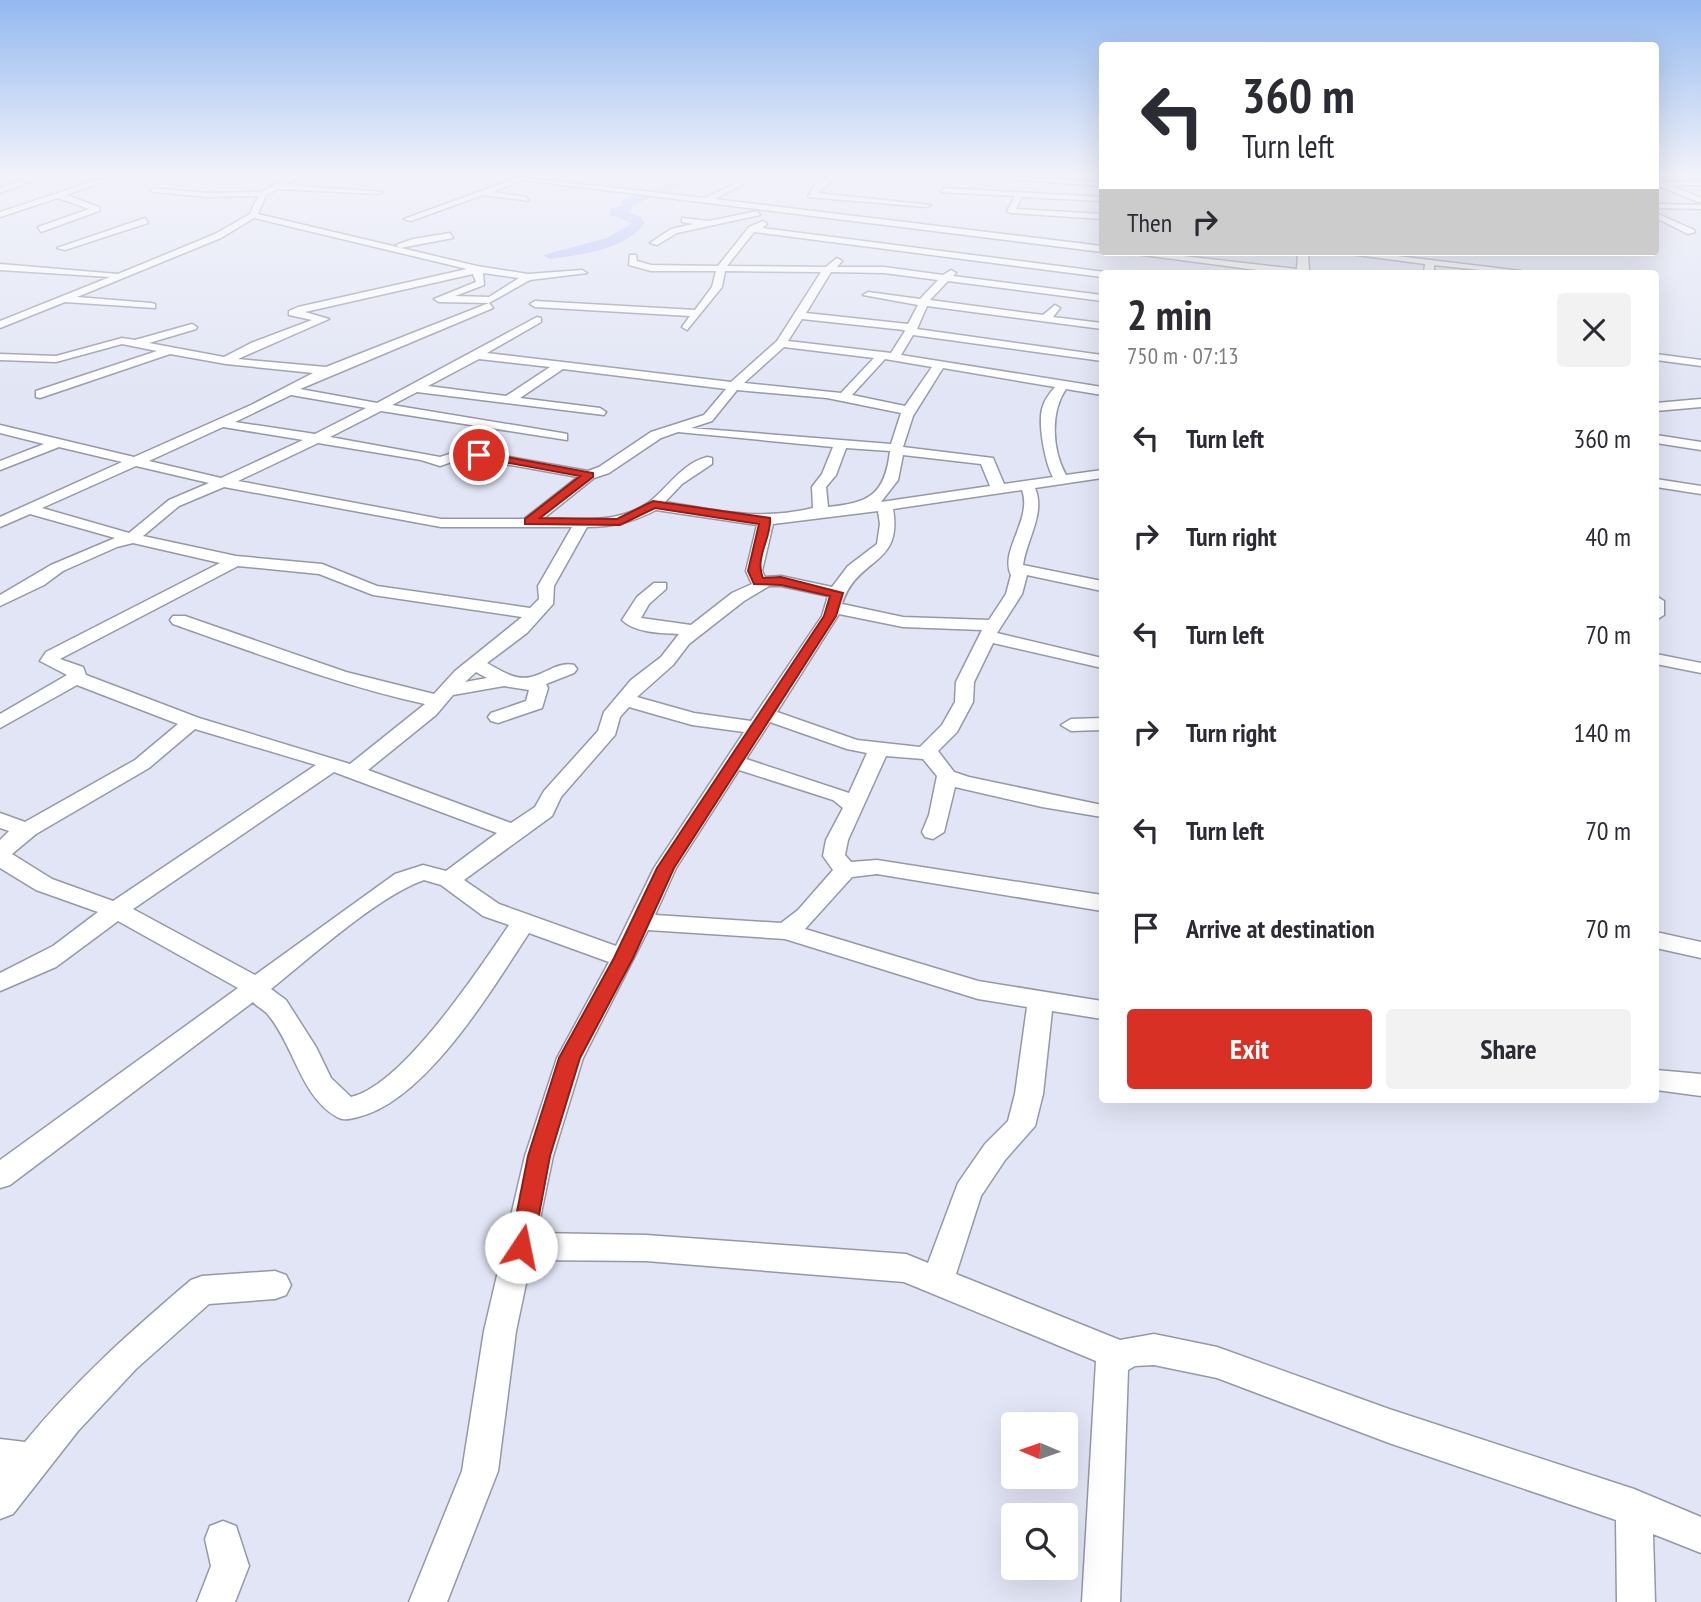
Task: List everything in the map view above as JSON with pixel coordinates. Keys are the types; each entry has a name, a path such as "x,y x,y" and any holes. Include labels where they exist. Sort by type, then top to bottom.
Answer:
{"street":[{"path":"0,325 183,250"},
{"path":"399,250 477,269 528,277 582,273"},
{"path":"687,327 717,286 721,268 734,250"},
{"path":"529,522 589,475 604,470 645,441 708,418 734,386 781,343 830,267 851,250"},
{"path":"905,250 1099,274"},
{"path":"843,398 888,357 910,331 928,294 947,278 969,250"},
{"path":"1173,256 1221,268 1254,270"},
{"path":"1394,256 1429,268 1487,270"},
{"path":"633,257 632,263 651,268 830,267 947,278 1099,298"},
{"path":"226,361 255,345 324,319 293,313 329,299 369,287 503,264"},
{"path":"0,267 120,274"},
{"path":"477,269 481,283 439,299 491,300 528,277"},
{"path":"1046,319 1056,306 1053,293"},
{"path":"868,295 1099,326"},
{"path":"62,298 151,306"},
{"path":"0,523 225,424 327,371 481,310 495,302 491,300"},
{"path":"535,304 697,313"},
{"path":"798,315 908,327 910,331 1099,358"},
{"path":"415,388 537,320"},
{"path":"135,343 192,327"},
{"path":"0,357 56,359 122,341 226,361 327,371"},
{"path":"781,343 1099,391"},
{"path":"40,394 168,351"},
{"path":"0,601 38,582 57,568 112,543 131,539 174,503 224,483 318,438 477,355 843,398 909,411"},
{"path":"1659,357 1701,363"},
{"path":"507,401 561,365"},
{"path":"428,1602 480,1471 500,1331 521,1247 539,1156 569,1058 624,958 665,868 830,616 834,600 845,579 880,552 886,544 899,431 938,366"},
{"path":"1062,385 1049,402 1045,418 1051,438 1051,465 1062,480"},
{"path":"415,388 600,412"},
{"path":"291,390 307,396 562,437"},
{"path":"1659,407 1701,403"},
{"path":"225,424 424,456 440,463 466,453 589,475"},
{"path":"0,429 224,483 441,523 620,522 653,505 677,481 707,461"},
{"path":"675,429 897,449 988,461 988,468 999,489"},
{"path":"1659,439 1701,446"},
{"path":"0,466 58,443"},
{"path":"821,511 819,487 829,475 841,444"},
{"path":"653,505 752,521 858,508 890,499 999,489 1099,474"},
{"path":"1659,483 1701,490"},
{"path":"627,699 692,719 761,721 854,745 917,754 927,751 950,728 964,702 965,682 1014,594 1019,575 1016,568 1032,498 1027,485"},
{"path":"28,509 131,539 236,561 323,569 373,590 535,614"},
{"path":"449,880 544,811 551,795 597,746 608,731 611,716 638,684 667,661 683,640 738,597 761,586 755,563 766,520"},
{"path":"353,772 395,741 475,664 521,629 535,614 547,600 547,586 582,523"},
{"path":"76,678 77,671 48,660 236,561"},
{"path":"1016,568 1099,585"},
{"path":"758,582 781,581 903,622 991,631 1099,662"},
{"path":"660,586 643,601 631,620 648,626 695,631"},
{"path":"179,620 357,682 443,696 504,680"},
{"path":"1659,660 1701,668"},
{"path":"475,664 504,680 539,688 535,704 498,716"},
{"path":"530,684 568,668"},
{"path":"0,722 76,678"},
{"path":"76,678 192,722 332,764 513,831"},
{"path":"0,844 142,764 192,722"},
{"path":"1071,725 1099,724"},
{"path":"845,870 834,856 837,840 855,806 879,748"},
{"path":"927,751 947,776 1042,801 1099,810"},
{"path":"734,762 840,796 855,806"},
{"path":"0,982 54,956 86,936 116,910 332,764"},
{"path":"933,832 940,815 947,776"},
{"path":"0,820 27,831"},
{"path":"27,831 5,847 0,856 8,864 54,891 90,899 116,910 257,987 264,999 277,1007 307,1054 320,1084 346,1109 368,1104 409,1072 454,1023 524,922"},
{"path":"786,931 806,916 845,870 877,867 1099,903"},
{"path":"0,1176 347,918 403,879 423,872 449,880 491,910 624,958"},
{"path":"640,922 786,931 978,990 1099,1010"},
{"path":"1659,941 1701,950"},
{"path":"938,1280 968,1192 995,1152 1021,1126 1029,1094 1040,1002"},
{"path":"1659,1080 1701,1085"},
{"path":"521,1247 646,1248 906,1268 1121,1356"},
{"path":"0,1501 17,1459 66,1419 124,1358 202,1290 275,1285"},
{"path":"1101,1602 1112,1362 1127,1350 1159,1350 1201,1358 1389,1426 1634,1507 1701,1535"},
{"path":"1634,1507 1636,1602"},
{"path":"216,1602 230,1566 223,1539"}],"waterway":[{"path":"550,255 578,250"}],"route":[{"path":"479,455 589,475 529,522 620,522 653,505 692,509 752,521 766,520 756,554 754,571 758,582 781,581 837,593 830,616 665,868 624,958 569,1058 539,1156 521,1247"}]}
